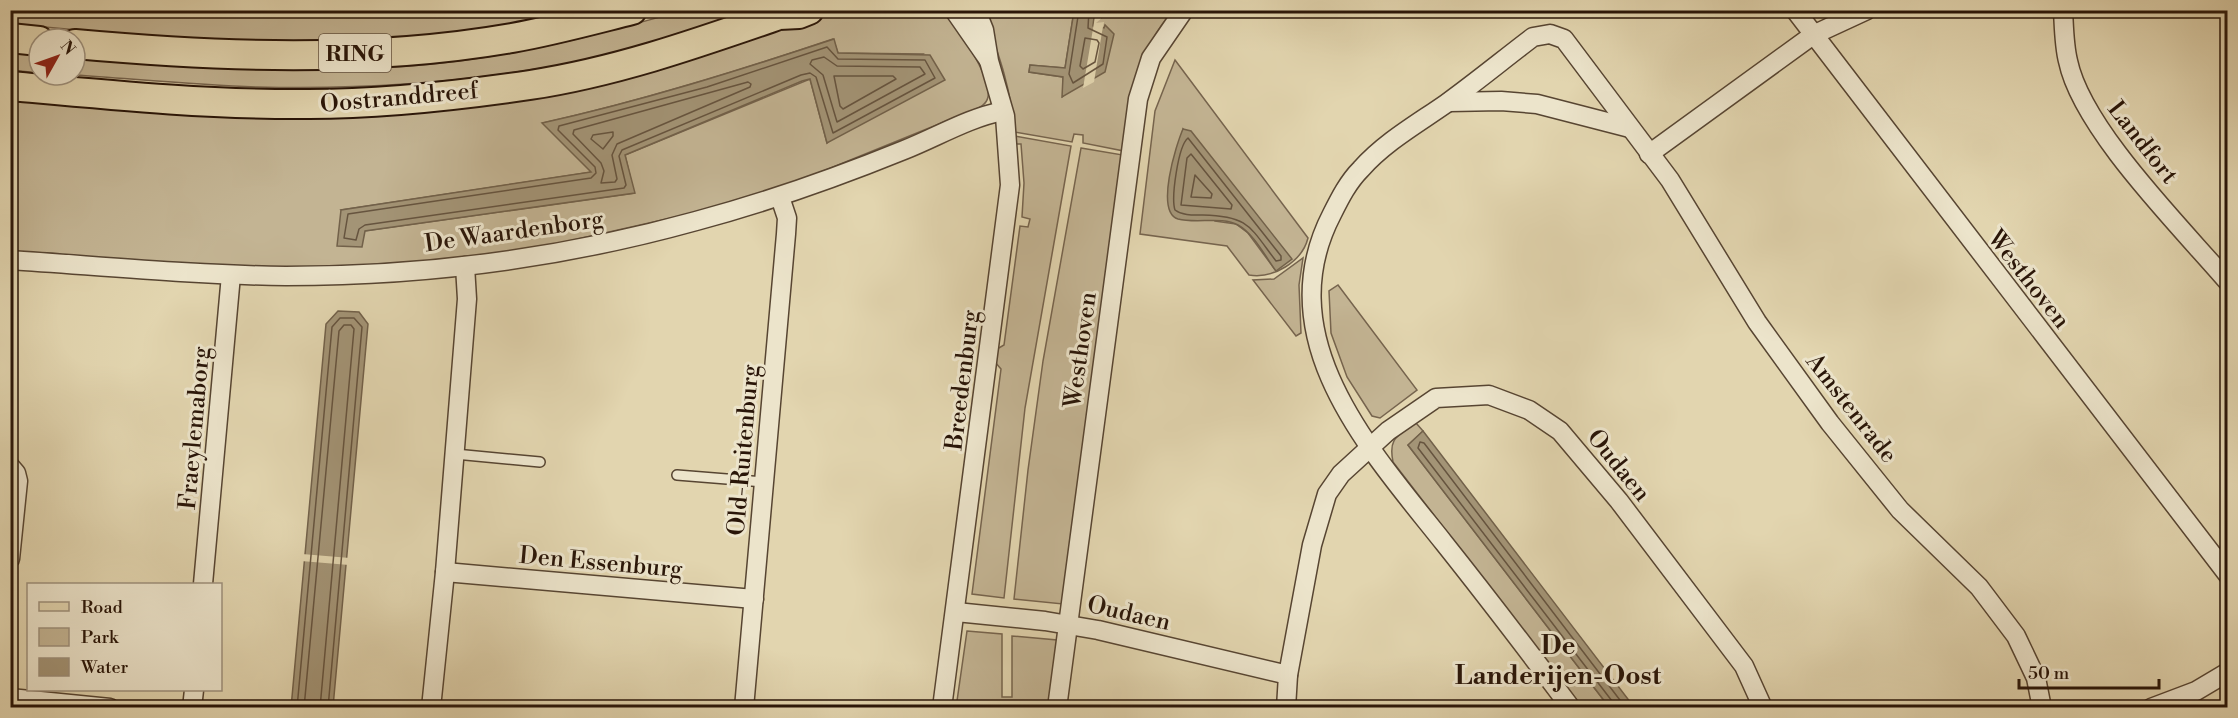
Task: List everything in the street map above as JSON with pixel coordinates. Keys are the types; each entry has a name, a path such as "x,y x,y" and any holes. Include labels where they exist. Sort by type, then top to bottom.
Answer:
{"main road":[{"name":"Oostranddreef","path":"87,45 299,56 411,50 512,38 632,10"},
{"name":"Oostranddreef","path":"10,86 121,96 310,104 421,97 532,84 641,60 676,51 782,13 799,15 809,10"},
{"path":"10,38 27,40"}],"street":[{"name":"Breedenburg","path":"954,10 989,61"},
{"name":"Breedenburg","path":"942,708 1008,213 1010,167 1003,111 989,61 984,30 976,10"},
{"name":"Westhoven","path":"1057,708 1138,99 1151,58 1184,10"},
{"name":"Westhoven","path":"1795,10 2228,575"},
{"path":"1649,154 1813,35 1867,10"},
{"name":"Landfort","path":"2063,10 2068,62 2086,108 2117,152 2228,282"},
{"name":"Amstenrade","path":"1370,449 1336,393 1323,364 1314,328 1312,290 1315,255 1324,228 1344,190 1360,169 1389,142 1449,102 1533,37 1550,34 1564,39 1689,208 1718,262 1756,322 1830,423 1900,510 1979,587 2016,636 2036,678 2042,708"},
{"path":"1449,102 1501,101 1537,104 1630,128"},
{"name":"De Waardenborg","path":"10,260 231,275 365,274 465,266 532,256 623,239 780,197 906,149 984,115 1003,111"},
{"name":"Old-Ruitenburg","path":"744,708 787,226 787,218 780,197"},
{"path":"431,708 445,572 468,287 465,266"},
{"name":"Fraeylemaborg","path":"203,583 231,275"},
{"name":"Oudaen","path":"1286,708 1288,675 1312,544 1327,494 1341,474 1388,431 1436,398 1489,395 1529,410 1560,431 1619,501 1744,666 1763,708"},
{"path":"1370,449 1571,708"},
{"path":"10,466 16,472 18,481 10,559"},
{"name":"Den Essenburg","path":"445,572 753,599"},
{"name":"Oudaen","path":"956,612 1068,625 1288,675"},
{"path":"2151,708 2196,691 2228,672"},
{"path":"192,708 194,691"},
{"path":"10,698 110,708"}],"lane":[{"path":"455,454 540,462"},
{"path":"676,475 764,482"}],"green space":[{"path":"820,10 942,11 972,51 988,88 987,100 979,108 789,185 720,207 538,248 453,259 309,269 245,268 11,252 10,98 358,112","holes":["833,39 838,53 923,54 827,143 810,79 625,155 634,193 364,231 341,210 592,172 543,123 690,85"]},
{"path":"10,11 592,11 498,31 315,45 178,39 87,31 87,27 11,24"},
{"path":"682,11 753,11 656,42 596,58 513,73 470,78 385,85 299,88 87,76 87,58 240,69 350,69 460,61 515,52"},
{"path":"983,11 1074,11 1065,68 1030,65 1029,72 1063,77 1063,96 1112,33 1105,28 1093,26 1094,17 1099,18 1094,11 1173,11 1151,42 1137,76 1124,151 1083,143 1083,135 1074,134 1072,142 1014,132 1007,85"},
{"path":"10,51 27,53 27,72 11,70"},
{"path":"1175,60 1308,238 1305,247 1293,261 1285,267 1277,271 1268,274 1249,275 1227,246 1140,234 1155,111","holes":["1183,129 1276,271 1248,233 1236,224 1215,221 1170,180"]},
{"path":"1014,136 1071,146 1025,408 1004,598 972,594 1001,369 995,362 997,349 1004,345 1020,226 1028,227 1030,219 1022,217 1024,183 1021,144 1014,144"},
{"path":"1081,148 1123,155 1063,604 1014,599 1043,361"},
{"path":"1303,258 1299,285 1301,333 1296,336 1253,280 1274,279"},
{"path":"1338,285 1417,390 1380,418 1372,416 1347,377 1331,333 1329,291"},
{"path":"1416,423 1423,431 1408,445 1609,707 1582,707 1393,462 1393,442 1399,434"},
{"path":"967,631 1002,634 1002,697 1012,697 1012,636 1057,640 1049,707 956,708"}],"water":[{"path":"1074,11 1094,11 1100,18 1094,17 1093,26 1104,28 1105,25 1114,34 1105,72 1062,97 1063,77 1029,72 1030,65 1065,68"},
{"path":"834,39 838,53 930,55 945,80 827,143 810,79 802,81 625,155 635,193 365,231 362,247 337,246 341,210 591,172 542,123 689,85"},
{"path":"1183,129 1191,131 1292,259 1276,271 1254,240 1238,225 1224,221 1178,219 1171,214 1168,204 1169,177"},
{"path":"338,311 359,312 368,324 333,707 291,708 326,324"},
{"path":"1423,431 1634,707 1609,707 1408,445"}],"pier":[{"path":"1096,11 1103,17 1096,23 1104,22 1094,82 1083,88"},
{"path":"302,554 350,558 349,565 301,561"}],"district":[{"name":"De Landerijen-Oost","path":"1558,660"}]}
